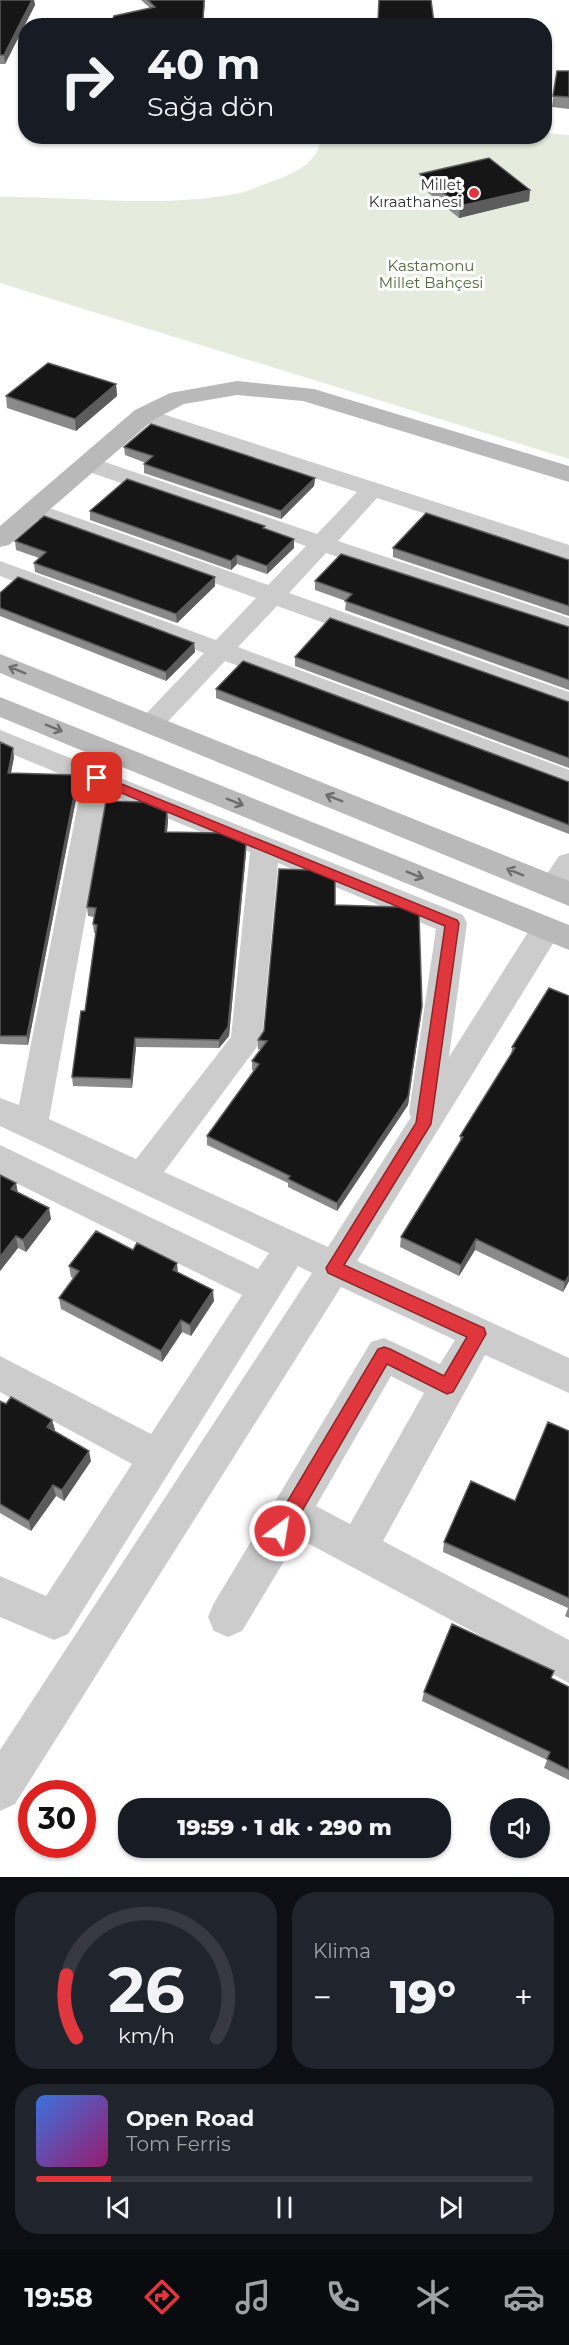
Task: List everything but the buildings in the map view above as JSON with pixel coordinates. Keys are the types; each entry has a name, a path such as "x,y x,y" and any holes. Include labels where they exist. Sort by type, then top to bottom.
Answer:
{"main road":[{"path":"0,539 144,415 178,398 237,388 263,388 306,394 569,474"},
{"path":"0,663 151,724 564,882"},
{"path":"0,706 557,933"}],"street":[{"path":"144,415 569,553"},
{"path":"88,464 569,627"},
{"path":"151,724 373,489"},
{"path":"33,510 569,701"},
{"path":"0,568 569,780"},
{"path":"0,739 452,923 424,1124"},
{"path":"31,1125 97,778"},
{"path":"141,1177 246,1040 265,847"},
{"path":"0,1789 424,1124 557,933"},
{"path":"0,1111 569,1376"},
{"path":"0,1159 265,1289"},
{"path":"0,1596 54,1620 291,1248"},
{"path":"357,1550 478,1334"},
{"path":"228,1617 384,1354 447,1386"},
{"path":"0,1373 158,1458"},
{"path":"291,1513 569,1662"}],"green space":[{"name":"Kastamonu Millet Bahçesi","path":"552,134 569,135 569,459 0,283 0,197 120,201 211,198 245,192 294,172 307,164 317,152 319,145 552,144"}],"place":[{"name":"Millet Kıraathanesi","path":"474,193"}],"route":[{"path":"97,778 452,923 424,1124 334,1268 478,1334 447,1386 384,1354 280,1531"}]}
